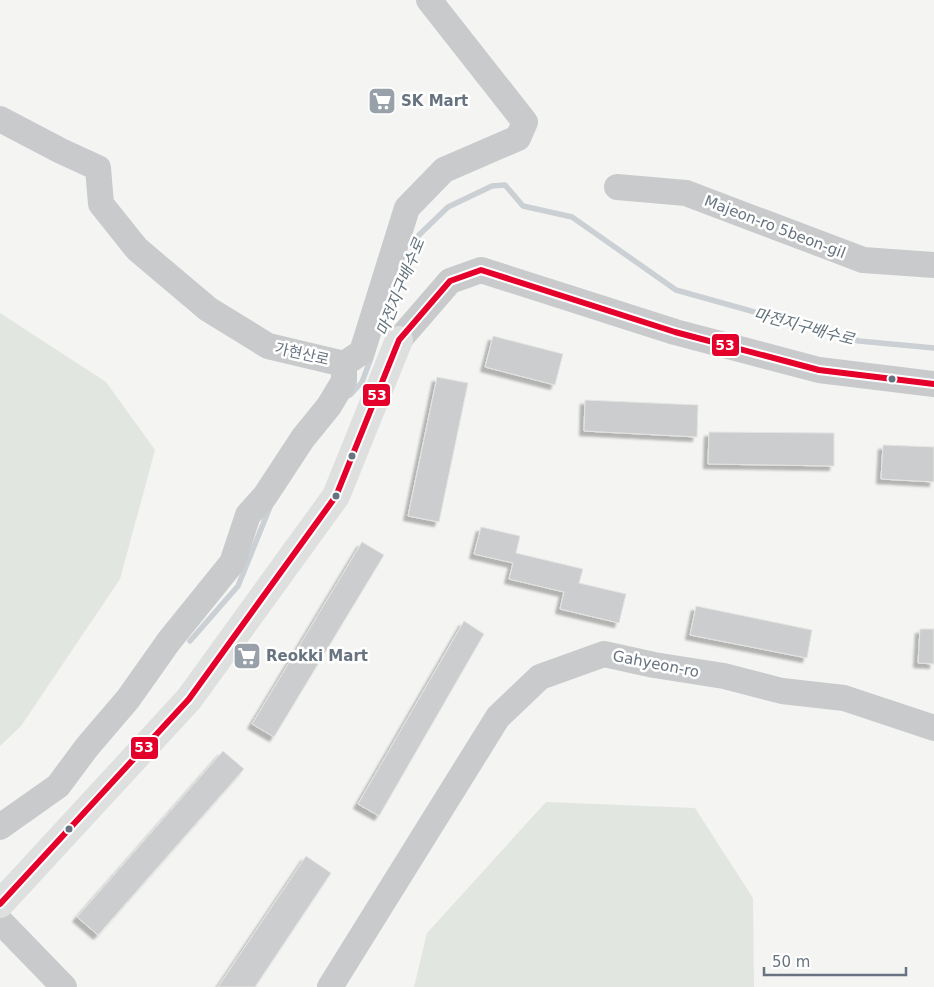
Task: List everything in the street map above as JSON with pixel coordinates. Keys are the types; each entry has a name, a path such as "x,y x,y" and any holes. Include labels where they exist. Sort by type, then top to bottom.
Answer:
{"main road":[{"path":"0,904 189,699 336,496 399,340"}],"street":[{"name":"가현산로","path":"0,119 98,168 102,204 137,248 208,309 268,346 344,364 362,352 407,208 444,170 518,138 525,122 429,0"},
{"name":"Majeon-ro 5beon-gil","path":"617,187 686,193 863,260 934,265"},
{"path":"399,340 450,281 481,270 675,332 820,370 934,384"},
{"path":"0,826 58,786 87,747 128,700 174,634 232,563 248,515 264,496 302,438 329,406 344,381 344,364"},
{"name":"Gahyeon-ro","path":"330,987 498,717 540,676 604,654 654,665 724,676 782,691 844,698 934,728"},
{"path":"0,921 64,987"}],"shaded area":[{"path":"0,313 106,382 155,450 120,579 21,726 0,746"},
{"path":"546,802 695,808 753,898 754,987 414,987 427,933"}],"building":[{"path":"493,336 563,354 555,385 485,367"},
{"path":"437,377 468,383 439,522 408,516"},
{"path":"585,400 698,405 697,437 584,431"},
{"path":"709,432 834,433 834,466 708,464"},
{"path":"883,445 934,447 934,482 881,479"},
{"path":"481,527 520,536 516,553 583,569 579,583 626,594 619,623 560,609 564,592 509,579 513,563 474,554"},
{"path":"362,542 384,555 274,737 252,724"},
{"path":"696,606 812,630 807,658 690,635"},
{"path":"464,621 484,634 379,816 358,804"},
{"path":"920,629 934,629 934,664 918,663"},
{"path":"223,751 244,769 98,935 77,917"},
{"path":"306,856 331,873 255,987 218,987"}],"waterway":[{"name":"마전지구배수로","path":"384,323 419,235 448,207 492,186 505,185 523,206 572,217 676,290 859,341 934,348"},
{"name":"마전지구배수로","path":"350,395 362,382 371,358"},
{"name":"마전지구배수로","path":"190,641 238,586 270,507"}],"transit line":[{"name":"53","path":"0,904 189,699 336,496 399,340 450,281 481,270 675,332 819,370 934,384"}],"place":[{"name":"SK Mart","path":"382,101"},
{"name":"Reokki Mart","path":"247,656"}]}
